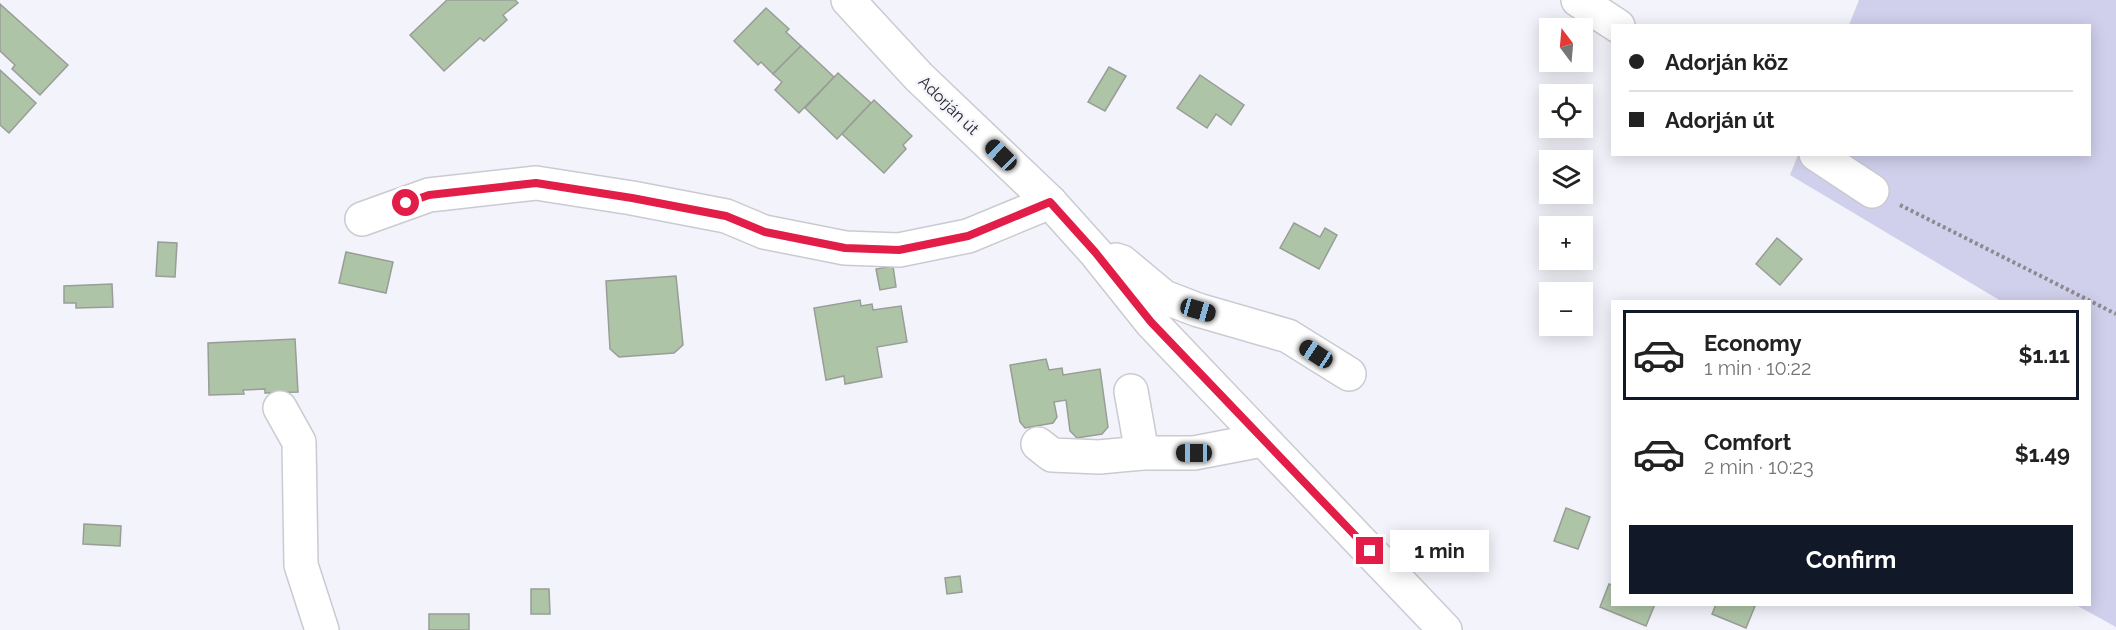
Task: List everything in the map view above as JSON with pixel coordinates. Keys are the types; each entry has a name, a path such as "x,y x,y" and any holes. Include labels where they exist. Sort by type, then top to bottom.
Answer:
{"street":[{"name":"Adorján út","path":"848,0 919,77 1050,202 1095,252 1151,322 1445,630"},
{"path":"1578,0 1615,24"},
{"path":"1819,156 1872,191"},
{"path":"362,219 429,195 536,183 726,216 765,232 834,246 899,250 968,236 1050,202"},
{"path":"1095,252 1122,262 1164,297 1198,310 1288,336 1349,375"},
{"path":"1131,391 1142,453"},
{"path":"280,408 299,442 301,565 322,630"},
{"path":"1038,444 1052,455 1099,457 1142,453 1194,453 1262,440"}],"path":[{"path":"1872,191 2088,300"},
{"path":"2091,302 2116,314"}],"shaded area":[{"path":"1859,0 2116,0 2116,627 2078,606 2091,606 2091,300 1999,300 1790,175 1798,156 2091,156 2091,24 1849,24"}],"building":[{"path":"447,0 515,0 518,3 503,15 507,20 484,41 480,38 444,71 410,35"},
{"path":"0,4 68,65 40,95 12,69 15,65 0,51"},
{"path":"766,8 789,29 786,32 801,46 773,74 761,62 758,65 734,41"},
{"path":"801,46 834,77 799,113 775,90 782,82 773,74"},
{"path":"1109,67 1126,76 1105,111 1088,102"},
{"path":"0,70 36,103 9,133 0,125"},
{"path":"838,73 871,103 837,139 805,108"},
{"path":"1200,75 1244,105 1231,125 1216,114 1207,128 1177,108"},
{"path":"874,100 912,136 903,145 906,149 884,173 842,134"},
{"path":"1294,223 1320,237 1325,228 1337,235 1319,269 1280,248"},
{"path":"1777,238 1802,259 1780,285 1756,264"},
{"path":"158,242 177,243 175,277 156,276"},
{"path":"346,252 393,262 386,293 339,283"},
{"path":"893,266 896,287 880,290 876,269"},
{"path":"676,276 683,345 674,353 619,357 610,349 606,281"},
{"path":"112,284 113,307 76,308 76,303 64,303 64,286"},
{"path":"860,300 861,306 872,304 873,310 901,306 907,342 877,347 882,377 845,384 844,376 826,380 814,308"},
{"path":"295,339 298,392 265,393 265,389 243,390 244,394 209,395 208,343"},
{"path":"1046,359 1049,370 1062,368 1063,375 1100,369 1108,427 1102,434 1077,438 1070,431 1066,400 1054,402 1057,417 1053,423 1025,428 1020,422 1010,365"},
{"path":"1566,508 1590,517 1578,549 1554,541"},
{"path":"84,524 121,526 120,546 83,544"},
{"path":"960,576 962,592 947,594 945,578"},
{"path":"1609,584 1611,585 1611,606 1654,606 1646,626 1600,607"},
{"path":"531,589 549,589 550,614 531,614"},
{"path":"1715,606 1755,606 1746,628 1712,614"},
{"path":"429,614 469,614 469,630 429,630"}],"route":[{"path":"406,203 429,195 536,183 726,216 765,232 845,248 899,250 968,236 1050,202 1095,252 1151,322 1370,551"}]}
